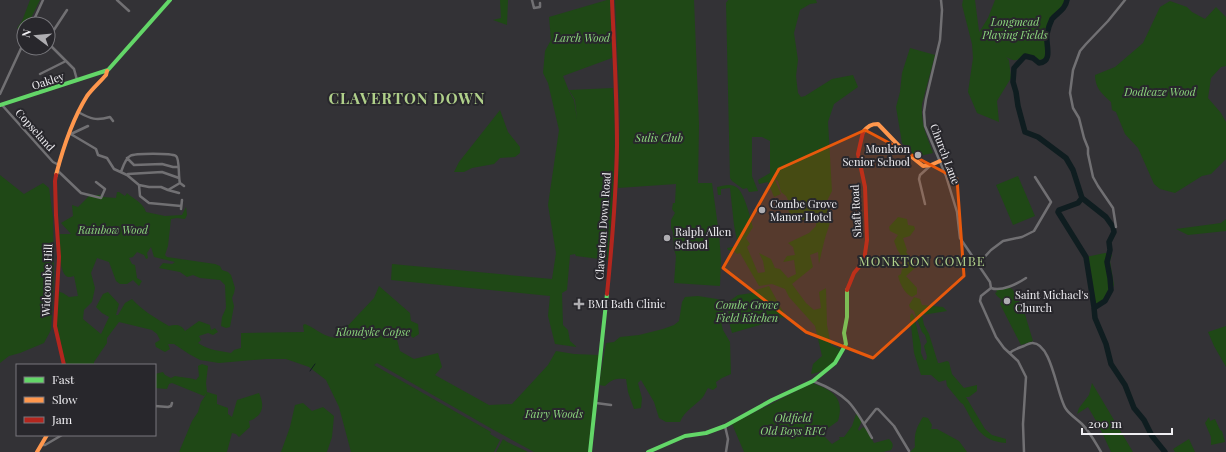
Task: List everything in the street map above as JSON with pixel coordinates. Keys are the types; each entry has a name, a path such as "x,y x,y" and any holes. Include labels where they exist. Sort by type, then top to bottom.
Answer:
{"street":[{"path":"36,16 43,0"},
{"path":"116,0 129,11"},
{"path":"96,182 104,189 101,198 81,193 57,170 69,133 78,112 88,95 106,75 107,71 170,0"},
{"path":"532,0 534,8 540,7 540,4"},
{"name":"Claverton Down Road","path":"590,452 605,322 615,193 617,113 612,0"},
{"name":"Church Lane","path":"941,0 942,10 940,40 924,112 927,131 946,176 956,207 960,238 990,282 991,288"},
{"path":"1116,227 1113,208 1093,177 1088,148 1079,118 1073,108 1070,93 1076,60 1086,44 1108,21 1125,0"},
{"path":"56,27 67,10"},
{"path":"56,51 74,69 77,81"},
{"path":"0,94 18,56"},
{"path":"40,74 66,62"},
{"path":"99,83 101,73 107,71"},
{"name":"Oakley","path":"1,105 101,73"},
{"name":"Copseland","path":"1,105 53,162 59,165"},
{"path":"78,112 92,119 100,120 110,118 113,121"},
{"name":"Shaft Road","path":"648,452 685,436 706,434 725,426 772,400 813,381 835,363 846,344 845,325 847,317 847,289 854,273 865,258 867,240 865,187 858,154 862,133 868,126 878,124 902,149 921,164 925,166 930,165"},
{"path":"69,133 75,133 88,126"},
{"path":"69,133 96,149 98,155 107,158 114,169 121,172 127,174 162,172 179,178"},
{"path":"121,172 127,158 131,155 160,154 175,156 177,157 178,161 180,183 184,186"},
{"path":"127,158 134,165 162,164 178,167"},
{"path":"925,204 919,179 920,175 930,165 940,161"},
{"name":"Widcombe Hill","path":"57,170 54,190 59,257 55,326 64,364"},
{"path":"127,174 139,185 161,187 179,193"},
{"path":"978,264 991,250 1003,241 1030,234 1037,228 1051,202 1035,177"},
{"path":"168,190 180,183"},
{"path":"139,185 140,196 147,202 181,208 182,200"},
{"path":"1024,452 1026,377 1021,366 996,337 980,298 991,288 996,289 1006,287 1019,283 1026,278"},
{"path":"1010,353 1015,349 1032,343 1038,345 1042,349 1052,365 1060,396 1066,409 1093,437 1101,452"},
{"path":"813,381 841,394 857,411 872,438"},
{"path":"156,406 168,407 171,406 172,403"},
{"path":"595,403 611,405"},
{"path":"864,424 876,409 878,410 894,426 909,451"},
{"path":"725,426 728,439 726,452"},
{"path":"37,452 46,436"},
{"path":"41,445 44,445 60,436"}],"highlighted area":[{"path":"865,130 957,179 964,276 873,358 806,332 723,268 779,169"}],"green space":[{"path":"30,0 40,0 32,16 24,16"},
{"path":"500,0 508,0 507,25 493,20 501,18"},
{"name":"Larch Wood","path":"610,0 612,58 563,76 569,91 574,100 577,119 575,100 569,90 613,88 615,131 614,173 608,258 607,260 576,256 575,254 570,255 567,290 562,293 563,325 568,330 570,341 577,347 555,344 548,316 550,296 391,280 392,264 552,279 556,253 548,205 559,130 548,83 543,73 545,51 551,40 549,17"},
{"name":"Sulis Club","path":"615,0 694,0 699,125 698,183 712,183 721,259 720,286 674,283 676,256 671,220 675,213 672,209 673,203 675,203 676,184 618,188 620,117"},
{"path":"728,0 816,0 817,3 810,4 800,10 794,33 798,60 796,76 798,93 801,97 805,96 832,79 853,75 858,87 834,104 828,122 832,191 825,205 828,209 830,220 819,264 818,252 810,255 813,267 792,284 806,303 814,310 821,308 819,292 826,288 827,325 831,345 840,349 839,354 830,366 816,373 811,374 813,364 822,356 815,326 789,297 785,289 772,284 759,286 740,253 737,254 734,251 728,250 727,248 738,246 730,188 721,189 721,195 718,195 717,187 731,185 739,189 742,194 753,227 746,238 750,244 747,247 758,273 765,272 763,261 759,253 771,259 775,268 780,269 788,278 796,274 794,260 783,262 787,256 795,255 793,247 788,243 809,233 816,226 816,221 810,219 795,221 792,219 787,207 788,200 781,192 778,181 775,179 770,181 775,180 781,194 774,197 768,182 759,184 758,180 770,173 770,141 762,137 752,137 752,176 758,191 749,192 747,188 743,189 730,178 726,3"},
{"name":"Longmead Playing Fields","path":"963,0 975,0 979,31 981,33 980,31 988,18 995,0 1067,0 1066,6 1053,18 1048,26 1046,36 1046,53 1044,59 1038,60 1035,56 1025,55 1016,60 1006,57 1009,60 1011,78 997,101 999,122 977,113 968,92 973,58 972,44 962,5"},
{"name":"Dodleaze Wood","path":"1170,1 1187,7 1192,12 1205,19 1216,7 1226,17 1226,66 1221,67 1211,78 1208,98 1221,113 1226,122 1226,159 1211,174 1202,176 1175,193 1160,189 1154,184 1138,148 1125,134 1116,112 1112,110 1111,102 1102,93 1095,80 1095,75 1115,67 1143,43 1160,7"},
{"path":"910,48 935,55 922,104 923,124 933,153 915,157 902,143 896,107 900,92 902,73"},
{"path":"500,110 508,132 520,147 520,153 515,157 500,158 494,164 472,168 464,172 454,172 459,162"},
{"path":"0,175 24,194 43,183 49,188 53,217 54,274 51,330 44,343 9,356 0,363"},
{"path":"1018,176 1035,216 1013,225 996,185"},
{"path":"117,192 125,196 127,193 140,203 146,212 165,216 182,215 186,207 187,215 185,219 171,219 168,246 165,255 167,257 220,266 222,270 231,275 235,288 232,298 234,306 230,327 226,328 221,326 222,317 226,308 225,285 220,280 200,278 193,275 187,277 180,272 159,268 163,263 172,264 175,262 154,257 151,247 147,253 148,258 146,259 144,255 137,252 133,257 129,258 132,264 135,265 137,278 142,281 139,286 133,280 127,284 120,284 116,281 109,262 97,258 91,273 95,288 92,302 84,310 83,319 101,334 109,317 96,307 103,294 108,292 119,304 116,315 118,315 125,303 132,299 149,314 169,326 174,325 182,327 185,331 199,321 210,325 211,330 215,328 218,332 213,335 208,333 199,336 201,340 198,343 218,351 231,353 234,350 241,348 241,333 304,332 303,325 305,324 325,335 338,338 374,298 379,286 410,313 411,321 418,324 419,334 413,338 404,329 395,332 400,351 414,359 438,353 442,367 435,375 489,405 512,404 548,365 556,351 574,354 599,355 588,452 534,452 377,363 374,365 491,432 490,434 500,440 494,452 351,452 339,407 326,380 309,367 286,359 219,363 200,360 174,344 168,344 170,349 165,352 156,347 155,343 160,340 157,334 152,330 119,322 107,338 107,343 94,364 66,364 56,324 57,291 69,297 78,296 74,276 68,277 65,275 61,264 59,234 71,234 61,223 73,216 72,205 78,207 90,195 116,198"},
{"path":"898,217 907,219 908,225 914,226 915,229 910,236 903,238 907,250 906,252 915,265 915,268 906,276 917,288 917,294 912,297 909,296 901,285 898,276 901,274 902,269 908,267 894,241 898,235 890,231 889,227"},
{"path":"1226,219 1226,231 1188,235 1176,229 1221,223"},
{"path":"1105,253 1112,255 1110,261 1114,285 1110,294 1094,307 1086,257"},
{"name":"Combe Grove Field Kitchen","path":"769,286 786,317 764,319 763,324 732,333 729,322 728,302 738,295 752,293 756,290"},
{"path":"1009,287 1013,290 1024,311 1033,341 1021,345 1000,304 1002,300 995,293 997,292 996,290"},
{"path":"698,296 723,300 724,306 721,322 723,330 730,342 731,374 716,382 717,387 713,390 708,388 703,397 687,411 680,422 666,422 659,418 654,402 641,380 638,383 642,398 641,408 634,409 628,392 626,379 615,380 605,386 599,385 606,343 614,342 620,337 639,335 674,325 679,321 682,302 685,297"},
{"path":"914,297 920,299 922,305 943,307 947,311 922,315 924,325 929,334 938,363 949,362 952,374 964,388 977,385 977,391 969,397 966,397 985,429 992,435 1006,439 1006,443 997,442 990,439 979,431 963,404 947,386 946,380 939,382 931,375 921,375 914,353 910,316 912,313 924,360 926,360 927,357 924,346 927,342 914,311 909,305"},
{"path":"1226,326 1226,367 1208,332"},
{"path":"202,364 208,366 206,383 207,392 217,395 217,404 228,408 228,414 232,417 237,400 259,393 261,398 262,410 254,419 249,421 250,427 239,437 232,433 227,452 179,452 192,421 198,412 201,402 207,393 204,396 172,383 169,384 167,389 156,388 156,374 163,372 171,378 175,376 196,380 199,376 198,366"},
{"name":"Oldfield Old Boys RFC","path":"812,383 831,392 838,400 840,406 838,421 821,433 832,444 840,439 839,437 844,437 852,426 856,414 858,414 862,421 858,429 859,431 863,427 866,429 874,443 889,439 893,444 891,450 883,452 744,452 732,424"},
{"path":"1092,383 1133,452 1111,452 1088,407 1077,414 1079,408 1089,395"},
{"path":"303,403 312,411 323,407 334,416 332,437 327,452 281,452 290,427 295,405"},
{"path":"923,417 928,418 932,425 931,429 937,429 959,441 967,452 910,452 915,447 916,431"},
{"path":"1209,417 1210,421 1215,419 1220,430 1222,431 1225,442 1211,445 1211,437 1205,423"},
{"path":"503,439 509,443 528,452 496,452"},
{"path":"1189,439 1195,452 1175,452 1173,449"}],"waterway":[{"path":"1067,0 1063,9 1052,19 1049,26 1047,34 1048,56 1044,62 1039,63 1033,58 1025,56 1014,68 1013,82 1018,106 1025,132 1038,137 1066,158 1073,170 1082,198 1106,217 1113,227 1114,232 1109,242 1110,250 1107,262 1111,290 1105,301 1094,308 1095,318 1106,344 1111,364 1125,385 1134,408 1144,420 1152,436 1165,452"},
{"path":"1082,198 1078,203 1059,210 1058,212 1086,257 1094,307"},
{"path":"310,371 315,364"}],"traffic: fast":[{"path":"0,105 108,70 170,0"},
{"path":"648,452 685,436 706,433 725,426 772,400 813,381 835,363 846,344 844,333 847,317 847,290"},
{"path":"590,452 607,294"}],"traffic: slow":[{"path":"56,175 72,124 87,96 106,75 107,71"},
{"path":"863,132 866,128 873,124 878,124 902,149 923,166 931,165 940,161"},
{"path":"37,452 46,436"}],"traffic: jam":[{"path":"607,294 614,220 617,146 612,0"},
{"path":"847,290 854,273 864,261 867,240 865,187 858,154 863,132"},
{"path":"56,175 56,215 59,257 55,326 64,364"}],"place":[{"name":"Monkton Senior School","path":"918,155"},
{"name":"Combe Grove Manor Hotel","path":"762,210"},
{"name":"Ralph Allen School","path":"667,238"},
{"name":"Saint Michael's Church","path":"1007,301"},
{"name":"BMI Bath Clinic","path":"579,304"}],"district":[{"name":"CLAVERTON DOWN","path":"407,99"},
{"name":"MONKTON COMBE","path":"922,261"}],"park label":[{"name":"Rainbow Wood","path":"113,230"},
{"name":"Klondyke Copse","path":"373,332"},
{"name":"Fairy Woods","path":"554,414"}]}
